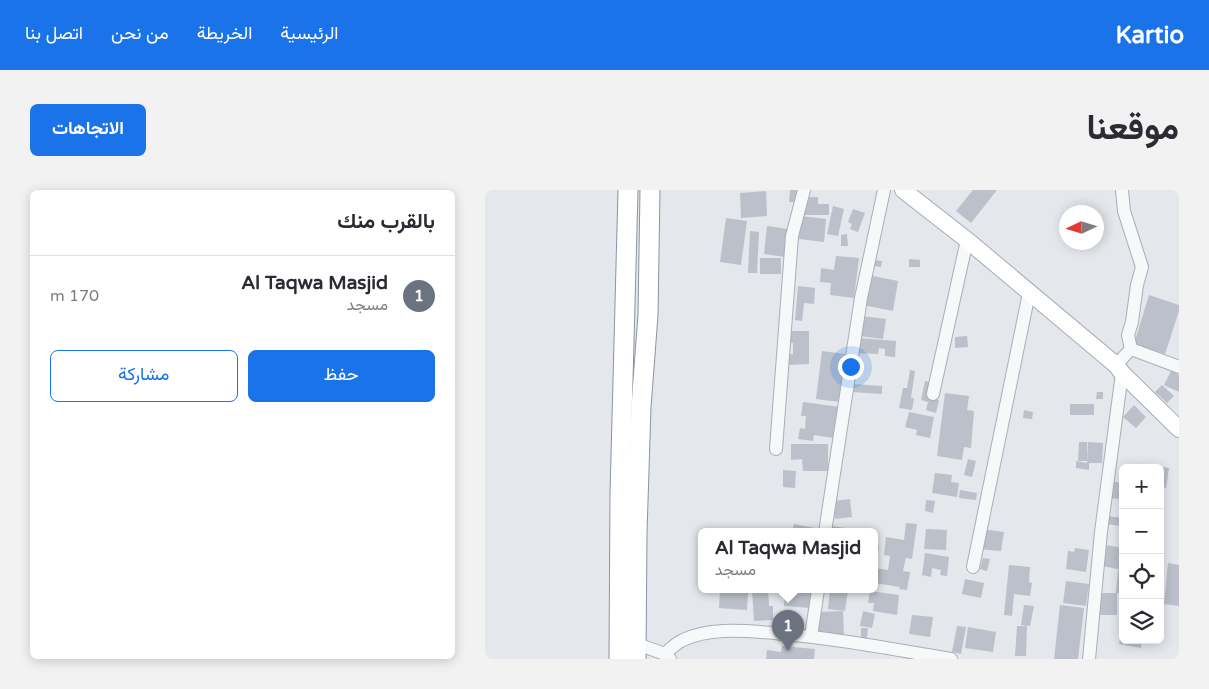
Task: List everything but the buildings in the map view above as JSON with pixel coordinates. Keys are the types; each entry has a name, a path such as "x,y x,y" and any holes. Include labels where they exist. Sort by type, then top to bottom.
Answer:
{"highway":[{"path":"619,659 620,494 628,190"},
{"path":"637,651 637,523 641,407 648,315 651,224 650,190"}],"main road":[{"path":"903,190 967,240 1119,369 1179,429"}],"street":[{"path":"776,449 792,236 804,190"},
{"path":"826,528 861,298 884,190"},
{"path":"1089,659 1119,369 1131,349 1128,335 1142,266 1124,211 1122,190"},
{"path":"933,394 967,240"},
{"path":"973,567 1029,293"},
{"path":"1131,349 1179,367"},
{"path":"811,636 817,593"},
{"path":"637,651 668,656 673,646 682,640 707,633 738,630 811,636 951,659"}],"place":[{"name":"Al Taqwa Masjid","path":"788,651"}]}
